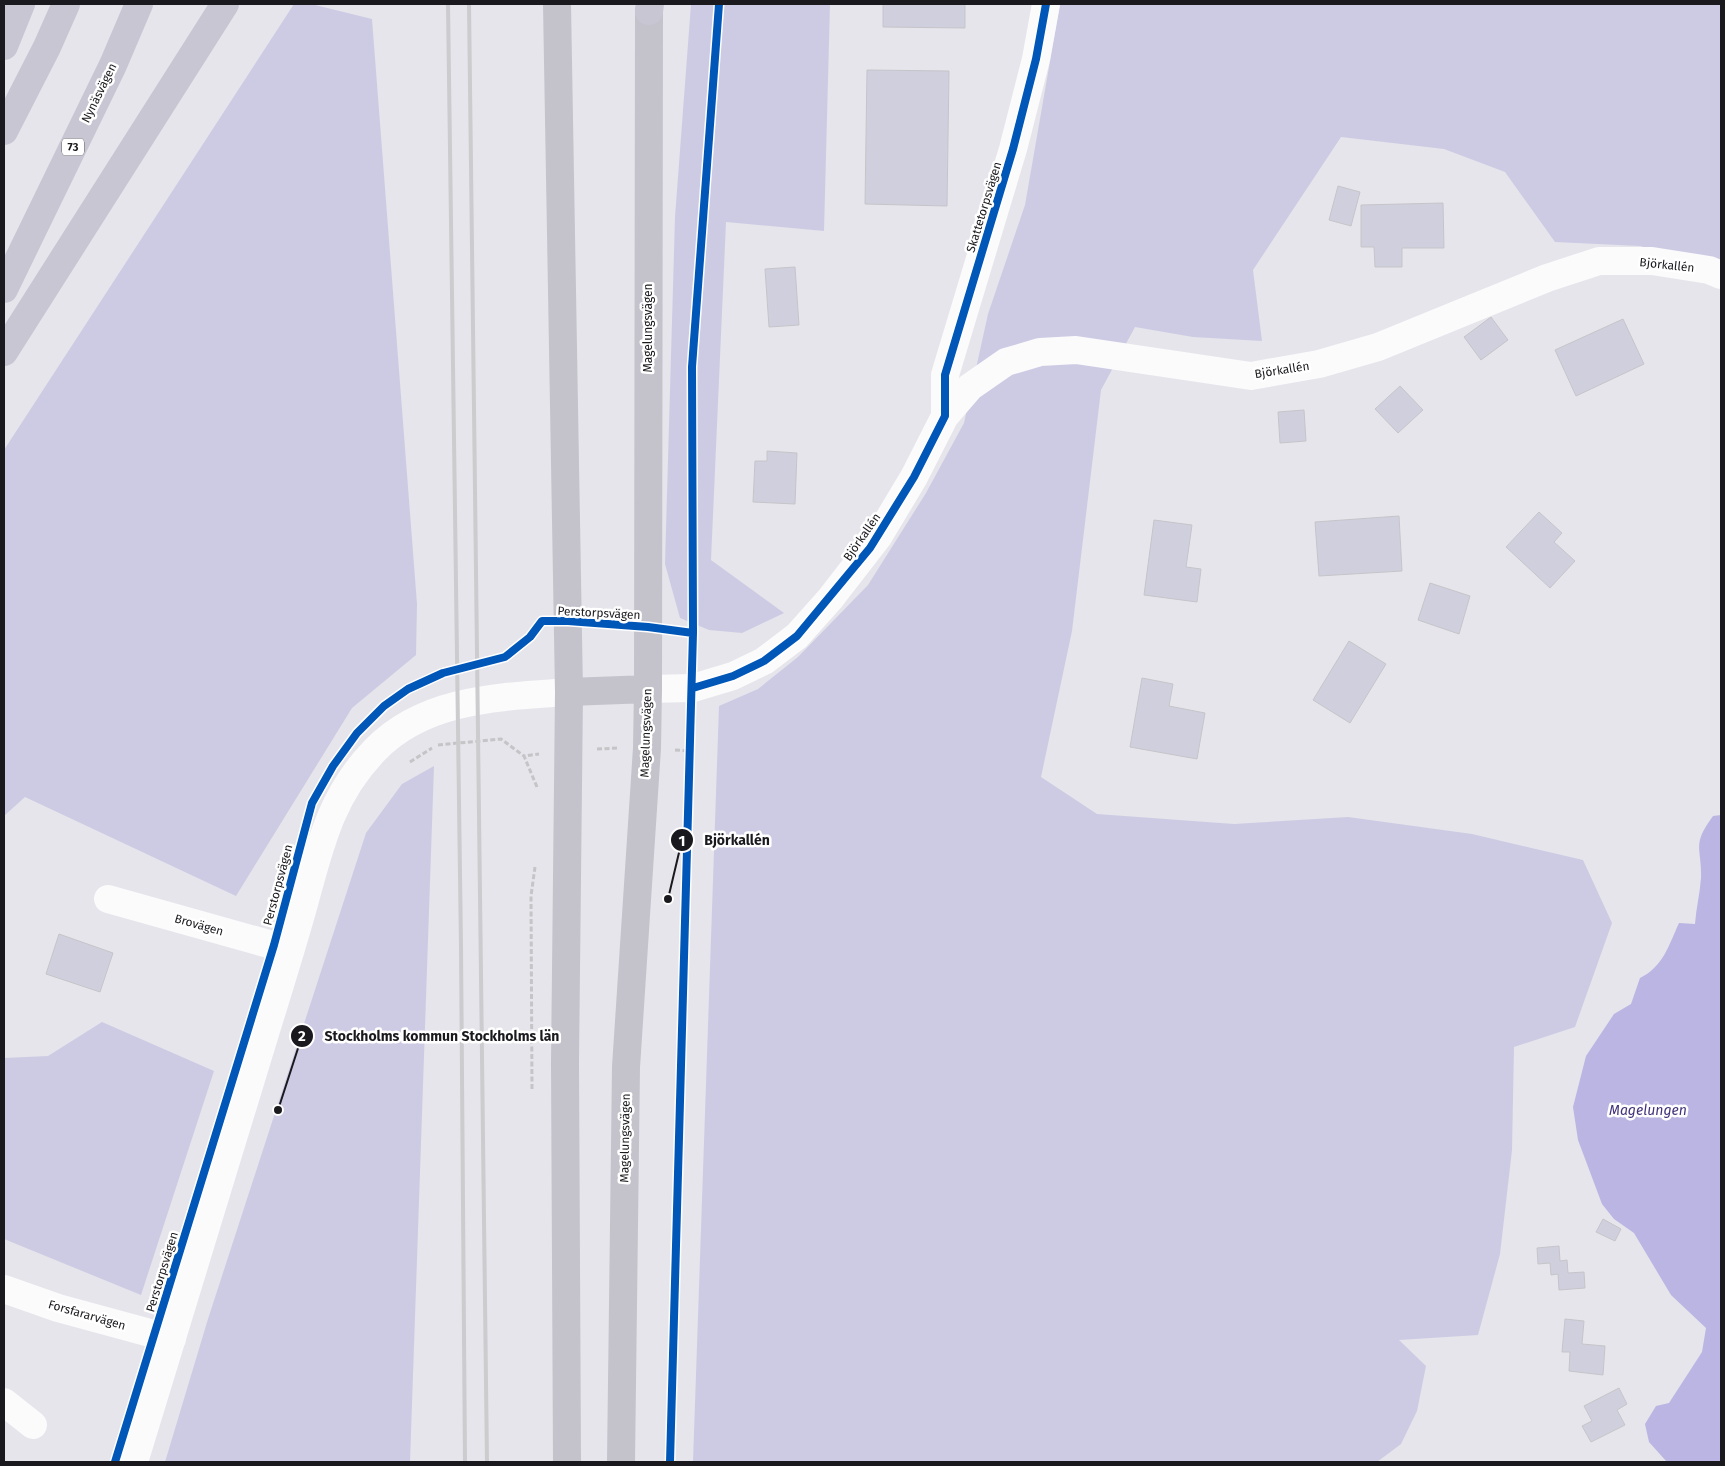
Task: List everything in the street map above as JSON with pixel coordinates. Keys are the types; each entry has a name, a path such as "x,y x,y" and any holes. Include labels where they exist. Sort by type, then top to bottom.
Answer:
{"highway":[{"path":"4,46 21,4"},
{"path":"4,131 66,4"},
{"name":"Nynäsvägen","path":"4,289 113,65 139,4"},
{"path":"4,352 225,4"}],"main road":[{"path":"557,4 569,692 565,1062 567,1462"},
{"name":"Magelungsvägen","path":"621,1462 626,1067 647,748 650,6"},
{"path":"569,692 648,689"}],"street":[{"name":"Skattetorpsvägen","path":"945,416 945,375 1014,148 1036,59 1046,4"},
{"name":"Björkallén","path":"648,689 693,688 733,676 764,661 797,636 830,599 878,537 914,477 945,416 970,387 1006,362 1040,352 1076,350 1251,376 1319,364 1378,347 1521,288 1600,261 1652,262 1709,270 1721,275"},
{"path":"134,1462 328,820 352,777 376,748 418,718 450,705 520,695 569,692"},
{"name":"Brovägen","path":"108,899 290,950"},
{"name":"Forsfararvägen","path":"4,1289 58,1308 172,1339"},
{"path":"4,1402 33,1425"}],"path":[{"path":"407,764 436,746 501,739 524,756"},
{"path":"691,761 692,742"}],"shaded area":[{"path":"294,4 311,4 372,19 417,604 416,655 352,708 236,896 25,797 4,816 4,450"},
{"path":"691,4 830,4 824,231 726,222 711,560 784,613 742,633 709,630 680,618 665,564 675,217"},
{"path":"1060,4 1721,4 1721,267 1640,246 1555,242 1505,172 1444,149 1341,137 1253,270 1262,341 1193,337 1135,327 1101,390 1072,631 1041,777 1097,814 1234,824 1348,817 1472,834 1583,860 1612,923 1575,1027 1514,1047 1512,1150 1500,1254 1478,1335 1399,1340 1426,1366 1417,1411 1401,1444 1377,1462 693,1462 719,706 758,689 798,657 868,585 926,493 964,423 988,314 1025,205"},
{"path":"434,766 410,1462 165,1462 208,1319 366,833 402,784"},
{"path":"102,1022 214,1071 141,1295 4,1239 4,1058 48,1056"}],"water":[{"name":"Magelungen","path":"1721,815 1721,1462 1667,1462 1649,1442 1645,1424 1656,1406 1669,1403 1702,1352 1706,1328 1671,1295 1634,1233 1614,1219 1602,1204 1578,1140 1573,1107 1586,1056 1614,1014 1631,1004 1640,978 1660,962 1679,923 1695,924 1701,878 1700,841 1706,826 1713,816"}],"building":[{"path":"883,4 965,4 965,28 883,27"},
{"path":"867,70 949,71 947,206 865,204"},
{"path":"1338,186 1360,192 1351,226 1329,220"},
{"path":"1443,203 1444,248 1402,248 1402,267 1375,267 1374,247 1361,247 1361,205"},
{"path":"795,267 799,325 769,327 765,269"},
{"path":"1491,317 1508,340 1481,360 1464,337"},
{"path":"1623,319 1644,364 1576,396 1555,350"},
{"path":"1400,386 1423,410 1398,433 1375,409"},
{"path":"1304,410 1306,441 1280,443 1278,412"},
{"path":"767,451 797,453 795,504 753,502 755,461 767,461"},
{"path":"1539,512 1562,533 1554,542 1575,561 1550,588 1506,547"},
{"path":"1399,516 1402,571 1319,576 1315,522"},
{"path":"1154,520 1192,525 1186,567 1201,569 1197,602 1144,595"},
{"path":"1430,583 1470,596 1459,634 1418,620"},
{"path":"1349,641 1386,664 1350,723 1313,700"},
{"path":"1142,678 1173,684 1169,706 1205,713 1197,759 1130,747"},
{"path":"59,934 113,953 100,992 46,974"},
{"path":"1603,1219 1621,1229 1615,1241 1596,1232"},
{"path":"1559,1246 1560,1261 1567,1260 1568,1273 1584,1272 1585,1288 1559,1290 1558,1274 1551,1275 1550,1263 1538,1264 1537,1248"},
{"path":"1565,1319 1584,1321 1582,1344 1605,1346 1603,1375 1569,1371 1570,1352 1562,1352"},
{"path":"1619,1388 1627,1404 1617,1410 1625,1425 1591,1442 1582,1426 1592,1421 1584,1406"}],"railway":[{"path":"448,4 461,946 465,1462"},
{"path":"469,4 487,1462"}],"cycle path":[{"path":"693,633 692,367 719,4"},
{"path":"693,688 733,676 764,661 797,636 870,548 914,477 945,416 945,375 1013,149 1036,59 1046,4"},
{"name":"Perstorpsvägen","path":"115,1462 274,945 312,803 333,766 357,733 384,706 408,689 443,673 505,657 530,637 542,621 648,627 693,633 670,1462"}],"place":[{"name":"Björkallén","path":"668,899"},
{"name":"Stockholms kommun Stockholms län","path":"278,1110"}]}
